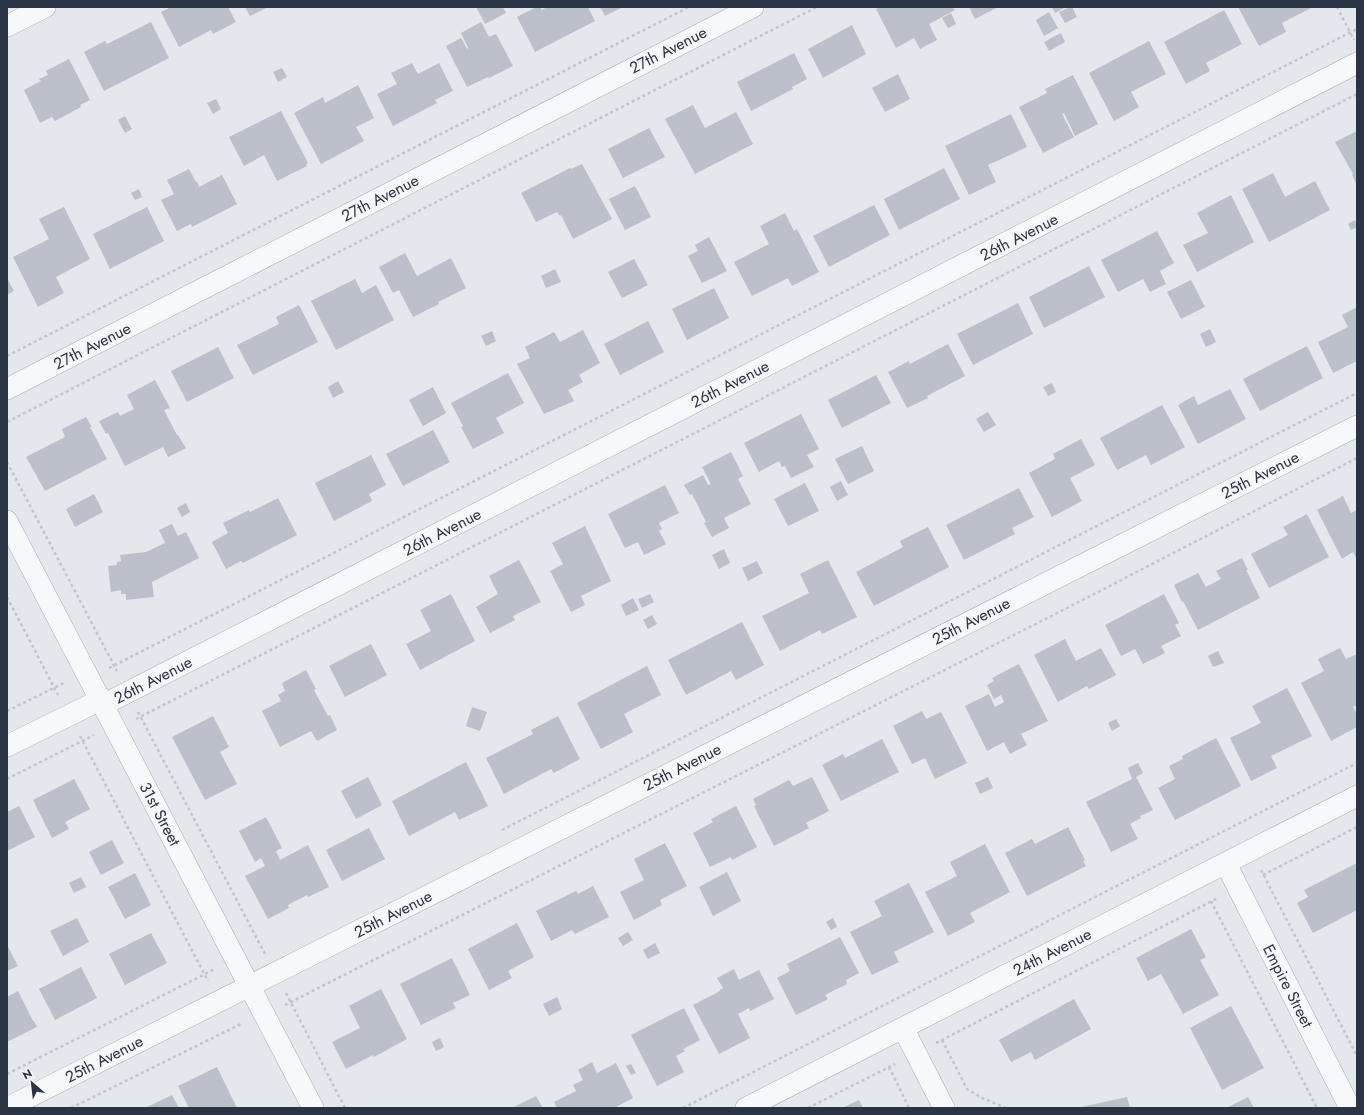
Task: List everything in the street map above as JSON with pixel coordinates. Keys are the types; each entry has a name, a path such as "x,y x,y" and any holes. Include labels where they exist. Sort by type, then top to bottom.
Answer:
{"street":[{"path":"7,26 45,7"},
{"name":"27th Avenue","path":"7,389 753,7"},
{"name":"26th Avenue","path":"7,746 102,703 1357,63"},
{"name":"25th Avenue","path":"7,1108 1357,426"},
{"name":"31st Street","path":"7,521 313,1108"},
{"name":"24th Avenue","path":"746,1108 1357,796"},
{"name":"Empire Street","path":"1226,864 1350,1108"},
{"path":"903,1028 944,1108"}],"path":[{"path":"7,356 689,7"},
{"path":"7,422 817,7"},
{"path":"1337,7 1354,40"},
{"path":"109,668 1357,29"},
{"path":"136,720 1357,94"},
{"path":"497,833 1357,393"},
{"path":"282,1007 1074,604 1357,458"},
{"path":"7,462 117,671"},
{"path":"7,597 60,699"},
{"path":"7,711 66,682"},
{"path":"138,711 265,954 261,954"},
{"path":"77,730 204,975 211,985"},
{"path":"7,779 94,735"},
{"path":"683,1108 1357,763"},
{"path":"1257,878 1357,827"},
{"path":"1251,851 1357,1056"},
{"path":"1199,878 1317,1108"},
{"path":"934,1044 1220,897"},
{"path":"7,1074 216,969"},
{"path":"286,993 345,1108"},
{"path":"72,1108 244,1022"},
{"path":"942,1040 967,1089 1006,1108"},
{"path":"808,1108 896,1064"},
{"path":"889,1067 909,1108"}],"building":[{"path":"171,7 228,7 236,22 213,34 211,30 179,47 161,12"},
{"path":"245,7 268,7 250,16"},
{"path":"476,7 503,7 506,13 485,24"},
{"path":"536,7 540,7 542,10 547,7 588,7 595,21 535,52 517,17"},
{"path":"600,7 623,7 605,16"},
{"path":"880,7 953,7 955,10 929,24 937,40 920,49 914,38 896,48 876,9"},
{"path":"969,7 998,7 975,19"},
{"path":"1052,7 1066,7 1055,13"},
{"path":"1072,7 1077,17 1065,23 1059,12"},
{"path":"1238,7 1313,7 1282,23 1286,32 1259,46"},
{"path":"1224,10 1242,44 1206,63 1210,71 1186,84 1164,42"},
{"path":"1049,12 1058,28 1044,36 1036,20"},
{"path":"951,13 956,24 948,28 942,18"},
{"path":"151,22 169,58 104,91 84,52 105,41 107,44"},
{"path":"481,22 489,37 496,34 513,66 467,87 446,46 461,38 467,49 468,48 461,33"},
{"path":"852,25 866,54 823,78 808,49"},
{"path":"1061,33 1065,42 1049,51 1044,42"},
{"path":"1149,41 1166,74 1131,92 1139,107 1114,121 1089,73"},
{"path":"794,53 807,79 792,87 793,89 751,111 737,82"},
{"path":"69,59 90,100 80,105 81,107 55,121 52,117 40,123 24,90 41,81 39,79 48,75 46,71"},
{"path":"412,63 418,74 439,63 453,91 435,100 437,103 393,126 377,94 397,84 391,73"},
{"path":"282,68 287,77 278,82 273,72"},
{"path":"898,74 910,99 885,112 872,88"},
{"path":"1073,75 1098,124 1075,136 1064,113 1062,114 1074,137 1043,153 1019,107 1047,93 1045,89"},
{"path":"358,85 374,118 356,127 364,141 321,164 294,113 323,97 325,103"},
{"path":"216,99 221,109 213,114 207,103"},
{"path":"693,105 705,128 736,112 753,144 695,174 665,119"},
{"path":"281,111 308,163 306,164 307,166 277,181 264,155 244,166 229,137"},
{"path":"1011,114 1027,147 988,165 996,182 969,195 945,146"},
{"path":"125,116 132,129 125,133 118,120"},
{"path":"649,128 665,157 623,178 608,149"},
{"path":"1357,131 1357,185 1352,175 1353,174 1335,142"},
{"path":"582,164 612,219 573,239 561,215 560,216 557,212 536,222 521,193 570,168 571,169"},
{"path":"944,168 960,199 899,230 884,199"},
{"path":"189,169 199,187 222,175 237,204 192,227 191,224 177,231 161,200 174,194 167,180"},
{"path":"1273,173 1285,197 1315,181 1330,210 1269,242 1242,189"},
{"path":"635,186 651,217 625,230 609,199"},
{"path":"139,189 142,197 135,200 131,193"},
{"path":"1231,195 1254,242 1197,272 1183,245 1208,233 1197,213"},
{"path":"874,205 890,235 829,267 813,236"},
{"path":"64,207 90,259 56,277 64,293 38,307 13,257 49,239 39,219"},
{"path":"147,207 164,241 110,269 93,234"},
{"path":"785,213 794,231 797,229 819,272 792,286 788,278 752,296 734,262 769,244 760,226"},
{"path":"1355,220 1357,227 1351,230 1348,224"},
{"path":"1157,231 1174,263 1160,271 1166,284 1150,292 1143,279 1118,292 1101,260"},
{"path":"709,237 727,271 702,283 688,256 698,251 695,245"},
{"path":"405,253 417,276 451,258 466,288 413,317 399,290 393,293 379,267"},
{"path":"634,259 648,285 622,298 608,272"},
{"path":"1089,266 1105,297 1044,328 1029,297"},
{"path":"555,269 561,282 546,288 541,276"},
{"path":"7,278 14,291 7,295"},
{"path":"355,279 362,293 376,285 394,320 336,350 311,301"},
{"path":"1191,280 1205,307 1181,319 1167,292"},
{"path":"714,288 729,318 687,340 672,309"},
{"path":"1018,303 1033,334 973,365 957,334"},
{"path":"299,305 318,342 253,375 237,345 279,324 276,317"},
{"path":"1357,307 1357,361 1333,373 1318,342 1348,327 1342,315"},
{"path":"648,321 664,352 620,375 604,344"},
{"path":"1210,329 1216,342 1206,347 1200,334"},
{"path":"583,330 600,363 579,375 583,382 568,390 574,401 544,414 517,364 530,358 525,347 554,332 560,342"},
{"path":"492,331 496,341 486,346 481,336"},
{"path":"948,344 965,376 927,396 928,398 907,408 888,372 909,361 910,364"},
{"path":"1307,346 1323,378 1260,411 1243,379"},
{"path":"218,347 234,378 187,402 171,371"},
{"path":"508,373 524,403 496,418 504,433 473,449 461,427 463,426 451,403"},
{"path":"876,375 891,403 842,428 828,400"},
{"path":"155,380 170,408 164,410 177,435 186,448 168,457 163,447 125,466 108,433 106,434 99,421 118,412 120,416 134,409 127,395"},
{"path":"338,381 344,392 333,398 328,387"},
{"path":"1052,383 1056,392 1048,396 1043,387"},
{"path":"433,387 446,413 423,426 409,400"},
{"path":"1230,389 1246,419 1198,444 1178,405 1194,396 1198,405"},
{"path":"1162,405 1185,447 1151,465 1146,455 1117,470 1100,438"},
{"path":"988,412 996,425 984,432 976,419"},
{"path":"801,414 819,449 807,455 814,467 791,478 785,466 782,467 779,461 759,472 744,443"},
{"path":"86,417 107,459 45,491 26,457 65,437 62,429"},
{"path":"433,430 450,462 403,486 386,454"},
{"path":"1081,439 1095,465 1070,478 1082,501 1052,517 1029,473 1055,459 1053,454"},
{"path":"862,446 874,471 848,484 835,459"},
{"path":"731,452 743,476 738,479 751,504 724,518 729,528 712,537 704,523 706,522 692,494 690,495 684,485 703,475 708,485 711,484 702,467"},
{"path":"371,455 386,485 369,494 372,501 334,521 315,483"},
{"path":"841,481 848,495 837,501 830,487"},
{"path":"805,483 819,511 788,526 774,499"},
{"path":"665,485 679,513 659,523 662,529 659,531 666,544 644,555 638,542 625,548 608,514"},
{"path":"1019,488 1034,517 1012,528 1015,534 964,560 946,525"},
{"path":"94,494 103,512 75,527 66,509"},
{"path":"1343,496 1351,513 1357,510 1357,560 1353,552 1342,559 1317,510"},
{"path":"278,498 297,535 243,563 241,561 226,569 212,542 228,533 223,523"},
{"path":"186,503 190,512 182,517 177,508"},
{"path":"1307,514 1329,557 1269,588 1251,554 1288,535 1283,527"},
{"path":"172,524 178,536 186,532 199,558 152,582 154,597 126,600 126,594 121,594 121,590 111,592 108,566 117,565 117,562 121,561 120,555 146,552 165,543 159,530"},
{"path":"585,526 611,581 581,596 585,605 571,612 550,571 563,564 552,543"},
{"path":"928,527 949,567 874,606 856,572 903,547 900,541"},
{"path":"724,549 730,563 719,569 712,555"},
{"path":"1242,558 1248,570 1246,570 1260,598 1198,630 1174,585 1198,573 1206,587 1221,579 1216,571"},
{"path":"519,560 541,602 513,616 515,620 490,633 476,607 498,594 489,576"},
{"path":"828,560 857,617 822,634 820,630 780,651 762,616 809,593 800,574"},
{"path":"757,561 763,573 748,581 742,568"},
{"path":"451,594 475,641 420,670 406,644 431,631 420,610"},
{"path":"650,594 654,602 642,608 638,599"},
{"path":"1164,594 1179,623 1175,625 1181,636 1161,646 1165,653 1143,664 1135,649 1121,656 1105,625"},
{"path":"633,598 639,610 626,616 621,605"},
{"path":"652,615 657,624 648,629 643,620"},
{"path":"742,622 764,665 736,680 731,671 686,695 668,660"},
{"path":"1065,639 1076,661 1101,648 1116,675 1089,689 1087,686 1058,702 1034,655"},
{"path":"371,644 387,675 345,697 329,666"},
{"path":"1340,648 1346,659 1357,654 1357,705 1353,707 1357,714 1357,727 1331,741 1301,683 1324,671 1318,659"},
{"path":"1218,651 1224,663 1213,667 1208,656"},
{"path":"1019,664 1048,721 1021,734 1027,745 1010,754 1004,742 987,751 965,706 989,694 995,707 1004,702 1001,695 994,699 987,685 994,681 992,678"},
{"path":"647,666 661,695 624,714 633,732 601,749 577,703"},
{"path":"306,670 316,689 314,690 328,716 330,715 337,730 317,741 311,731 280,747 262,711 281,701 278,695 285,691 282,683"},
{"path":"1287,688 1312,736 1271,756 1277,768 1251,781 1230,738 1261,723 1252,706"},
{"path":"472,707 487,712 480,731 466,726"},
{"path":"922,711 926,719 941,712 967,763 935,779 925,758 912,764 893,726"},
{"path":"213,716 229,747 220,752 237,784 205,800 172,737"},
{"path":"558,716 580,759 554,773 551,769 504,794 486,758 533,734 531,730"},
{"path":"1116,719 1120,726 1112,731 1108,723"},
{"path":"1216,738 1241,786 1175,820 1158,788 1175,779 1169,766 1183,759 1182,756"},
{"path":"882,739 899,772 841,801 822,765 843,754 845,758"},
{"path":"466,762 488,806 459,820 455,812 409,836 392,801"},
{"path":"1138,763 1143,773 1136,777 1153,810 1140,816 1141,818 1130,824 1138,839 1111,852 1086,802 1132,779 1128,768"},
{"path":"368,777 382,805 356,819 341,791"},
{"path":"812,777 829,811 806,823 809,828 774,846 754,806 756,805 753,799 789,780 793,786"},
{"path":"988,777 993,788 980,794 975,783"},
{"path":"74,779 90,809 65,822 69,829 52,838 33,800"},
{"path":"19,806 35,837 7,851 7,812"},
{"path":"736,806 757,847 732,860 731,857 710,867 693,833 713,822 711,819"},
{"path":"266,817 282,848 276,851 280,860 308,845 329,887 308,897 307,895 288,905 289,908 268,919 245,876 265,866 261,858 255,862 239,831"},
{"path":"1068,827 1085,860 1083,861 1086,866 1027,896 1005,853 1032,839 1035,844"},
{"path":"369,828 385,859 342,881 326,850"},
{"path":"112,840 124,863 101,875 89,852"},
{"path":"665,843 687,886 660,900 662,905 634,920 620,892 644,880 634,859"},
{"path":"985,844 1010,892 970,913 975,922 948,936 925,892 957,876 950,862"},
{"path":"1357,863 1357,910 1313,933 1297,903 1308,897 1304,890"},
{"path":"727,872 741,901 713,916 699,887"},
{"path":"135,873 151,905 125,919 108,887"},
{"path":"81,877 86,887 74,893 69,883"},
{"path":"909,883 934,932 894,952 899,962 872,975 850,932 882,916 874,901"},
{"path":"593,886 609,917 575,934 572,930 551,941 536,911 576,891 578,894"},
{"path":"77,918 89,942 63,956 50,931"},
{"path":"833,918 837,927 831,930 826,922"},
{"path":"517,923 534,957 508,971 512,978 489,990 468,949"},
{"path":"1191,929 1206,957 1200,960 1219,995 1183,1014 1161,974 1148,981 1136,958"},
{"path":"628,932 633,940 623,946 618,938"},
{"path":"151,933 167,963 125,985 109,954"},
{"path":"840,937 859,973 846,980 847,984 825,995 828,999 796,1015 777,978 790,971 787,964"},
{"path":"655,943 660,953 648,959 643,950"},
{"path":"7,945 18,966 7,971"},
{"path":"452,958 470,995 453,1003 456,1008 421,1025 400,984"},
{"path":"81,967 97,998 55,1020 39,989"},
{"path":"734,969 739,980 759,970 774,999 750,1011 749,1008 738,1014 750,1038 719,1054 693,1005 720,991 723,988 717,978"},
{"path":"381,989 407,1039 374,1057 373,1055 346,1069 332,1042 360,1028 349,1006"},
{"path":"18,991 37,1027 7,1042 7,997"},
{"path":"557,997 562,1009 549,1016 543,1004"},
{"path":"1074,999 1091,1029 1035,1060 1031,1052 1011,1062 999,1040"},
{"path":"1231,1006 1264,1068 1222,1090 1190,1028"},
{"path":"684,1008 700,1040 683,1049 685,1051 676,1056 684,1072 657,1086 631,1035"},
{"path":"440,1038 444,1047 436,1051 432,1042"},
{"path":"592,1062 597,1073 616,1063 633,1098 614,1108 557,1108 554,1102 576,1091 573,1085 583,1080 578,1070"},
{"path":"631,1064 636,1073 631,1075 626,1066"},
{"path":"217,1067 237,1108 189,1108 178,1086"},
{"path":"172,1095 179,1108 145,1108"},
{"path":"536,1096 543,1108 512,1108"},
{"path":"1127,1097 1130,1108 1081,1108 1081,1107"},
{"path":"1248,1097 1254,1108 1226,1108"},
{"path":"859,1100 863,1108 842,1108"}]}
